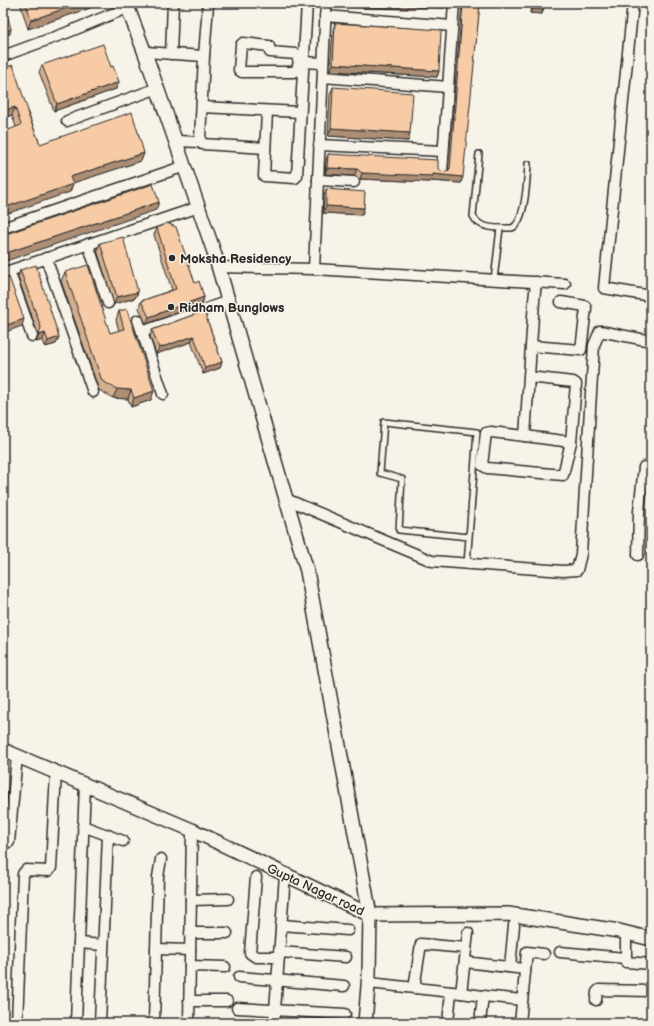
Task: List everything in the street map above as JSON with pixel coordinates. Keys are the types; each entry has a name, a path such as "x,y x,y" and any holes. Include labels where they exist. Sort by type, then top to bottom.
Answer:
{"street":[{"path":"171,54 173,3"},
{"path":"267,111 264,176 293,179 297,176 301,62 307,3"},
{"path":"314,269 326,3"},
{"path":"442,172 454,3"},
{"path":"633,3 604,288 651,296"},
{"path":"200,142 208,5"},
{"path":"3,56 66,34 127,6 145,52 199,207 218,267 307,571 370,915 369,982 365,1023"},
{"path":"325,16 452,26"},
{"path":"243,42 269,46 270,52 296,54 301,62 294,72 242,72 239,70 240,45 243,42"},
{"path":"145,52 204,56"},
{"path":"301,62 324,63"},
{"path":"323,77 448,87"},
{"path":"67,121 158,88"},
{"path":"202,107 300,112"},
{"path":"176,141 265,148"},
{"path":"320,145 443,152"},
{"path":"3,228 185,166"},
{"path":"318,180 354,182"},
{"path":"32,336 6,272 199,207"},
{"path":"88,244 108,303"},
{"path":"46,258 93,392"},
{"path":"218,267 314,269 565,284"},
{"path":"525,436 536,282"},
{"path":"142,332 228,301"},
{"path":"532,346 581,350 586,308 585,306 561,302"},
{"path":"138,320 163,394"},
{"path":"286,499 432,561 563,571 577,570 581,554 594,345 600,331 651,341"},
{"path":"529,377 573,382 576,384 571,442 562,475 487,468 482,465 486,433 490,432 571,442"},
{"path":"638,555 639,511 644,467 651,468"},
{"name":"Gupta Nagar road","path":"3,750 192,830 370,915 508,914 626,933 651,939"},
{"path":"9,842 17,756"},
{"path":"17,1023 23,874 26,870 48,871 51,868 56,772"},
{"path":"76,1023 85,784"},
{"path":"83,826 123,841"},
{"path":"189,1023 192,830"},
{"path":"100,1023 108,835"},
{"path":"154,1023 158,878 161,859"},
{"path":"274,1023 286,875"},
{"path":"256,877 250,953 256,956 279,955 346,957"},
{"path":"191,900 228,899"},
{"path":"281,925 348,930"},
{"path":"510,967 514,925"},
{"path":"190,934 226,933"},
{"path":"448,1023 465,962 468,933"},
{"path":"626,933 626,962 651,964"},
{"path":"79,943 103,944"},
{"path":"414,988 421,944 466,948"},
{"path":"156,949 190,950"},
{"path":"520,1023 527,952 544,954"},
{"path":"560,952 625,958"},
{"path":"465,962 525,969"},
{"path":"190,966 225,967"},
{"path":"239,978 344,986"},
{"path":"369,982 522,1000"},
{"path":"596,1000 597,992 599,990 651,992"},
{"path":"480,1023 483,996"},
{"path":"189,1001 227,1001"},
{"path":"237,1008 345,1014"}],"lane":[{"path":"479,154 473,216 475,221 482,226 512,228 519,224 522,215 528,164"},
{"path":"494,280 500,228"},
{"path":"467,564 477,432 384,422 380,473 402,479 399,530 469,537"}],"building":[{"path":"3,3 11,29 3,32"},
{"path":"26,3 81,3 31,20"},
{"path":"463,3 480,3 463,177 433,174 433,176 362,173 357,169 327,168 328,154 438,160 438,168 440,171 447,172 450,169"},
{"path":"532,3 544,3 543,10 532,9"},
{"path":"335,23 441,30 439,71 333,64"},
{"path":"103,44 111,67 113,66 119,82 57,104 42,65"},
{"path":"13,65 28,111 27,112 40,144 132,112 144,153 70,177 73,184 3,208 3,132 21,125 15,107 3,111 3,68"},
{"path":"333,87 413,93 410,133 331,128"},
{"path":"153,184 159,202 3,254 3,235"},
{"path":"326,189 365,192 364,208 326,206"},
{"path":"167,223 176,227 195,283 199,281 204,297 149,317 141,301 176,289 157,228"},
{"path":"123,237 138,292 117,297 100,243"},
{"path":"36,265 59,337 48,341 45,333 39,335 41,327 20,270"},
{"path":"88,265 110,333 124,329 119,311 127,309 154,391 134,398 131,390 117,389 102,381 65,272"},
{"path":"9,277 24,319 4,326 3,279"},
{"path":"204,311 222,362 205,368 194,336 159,348 152,330"}],"place":[{"name":"Moksha Residency","path":"172,258"},
{"name":"Ridham Bunglows","path":"171,307"}]}
